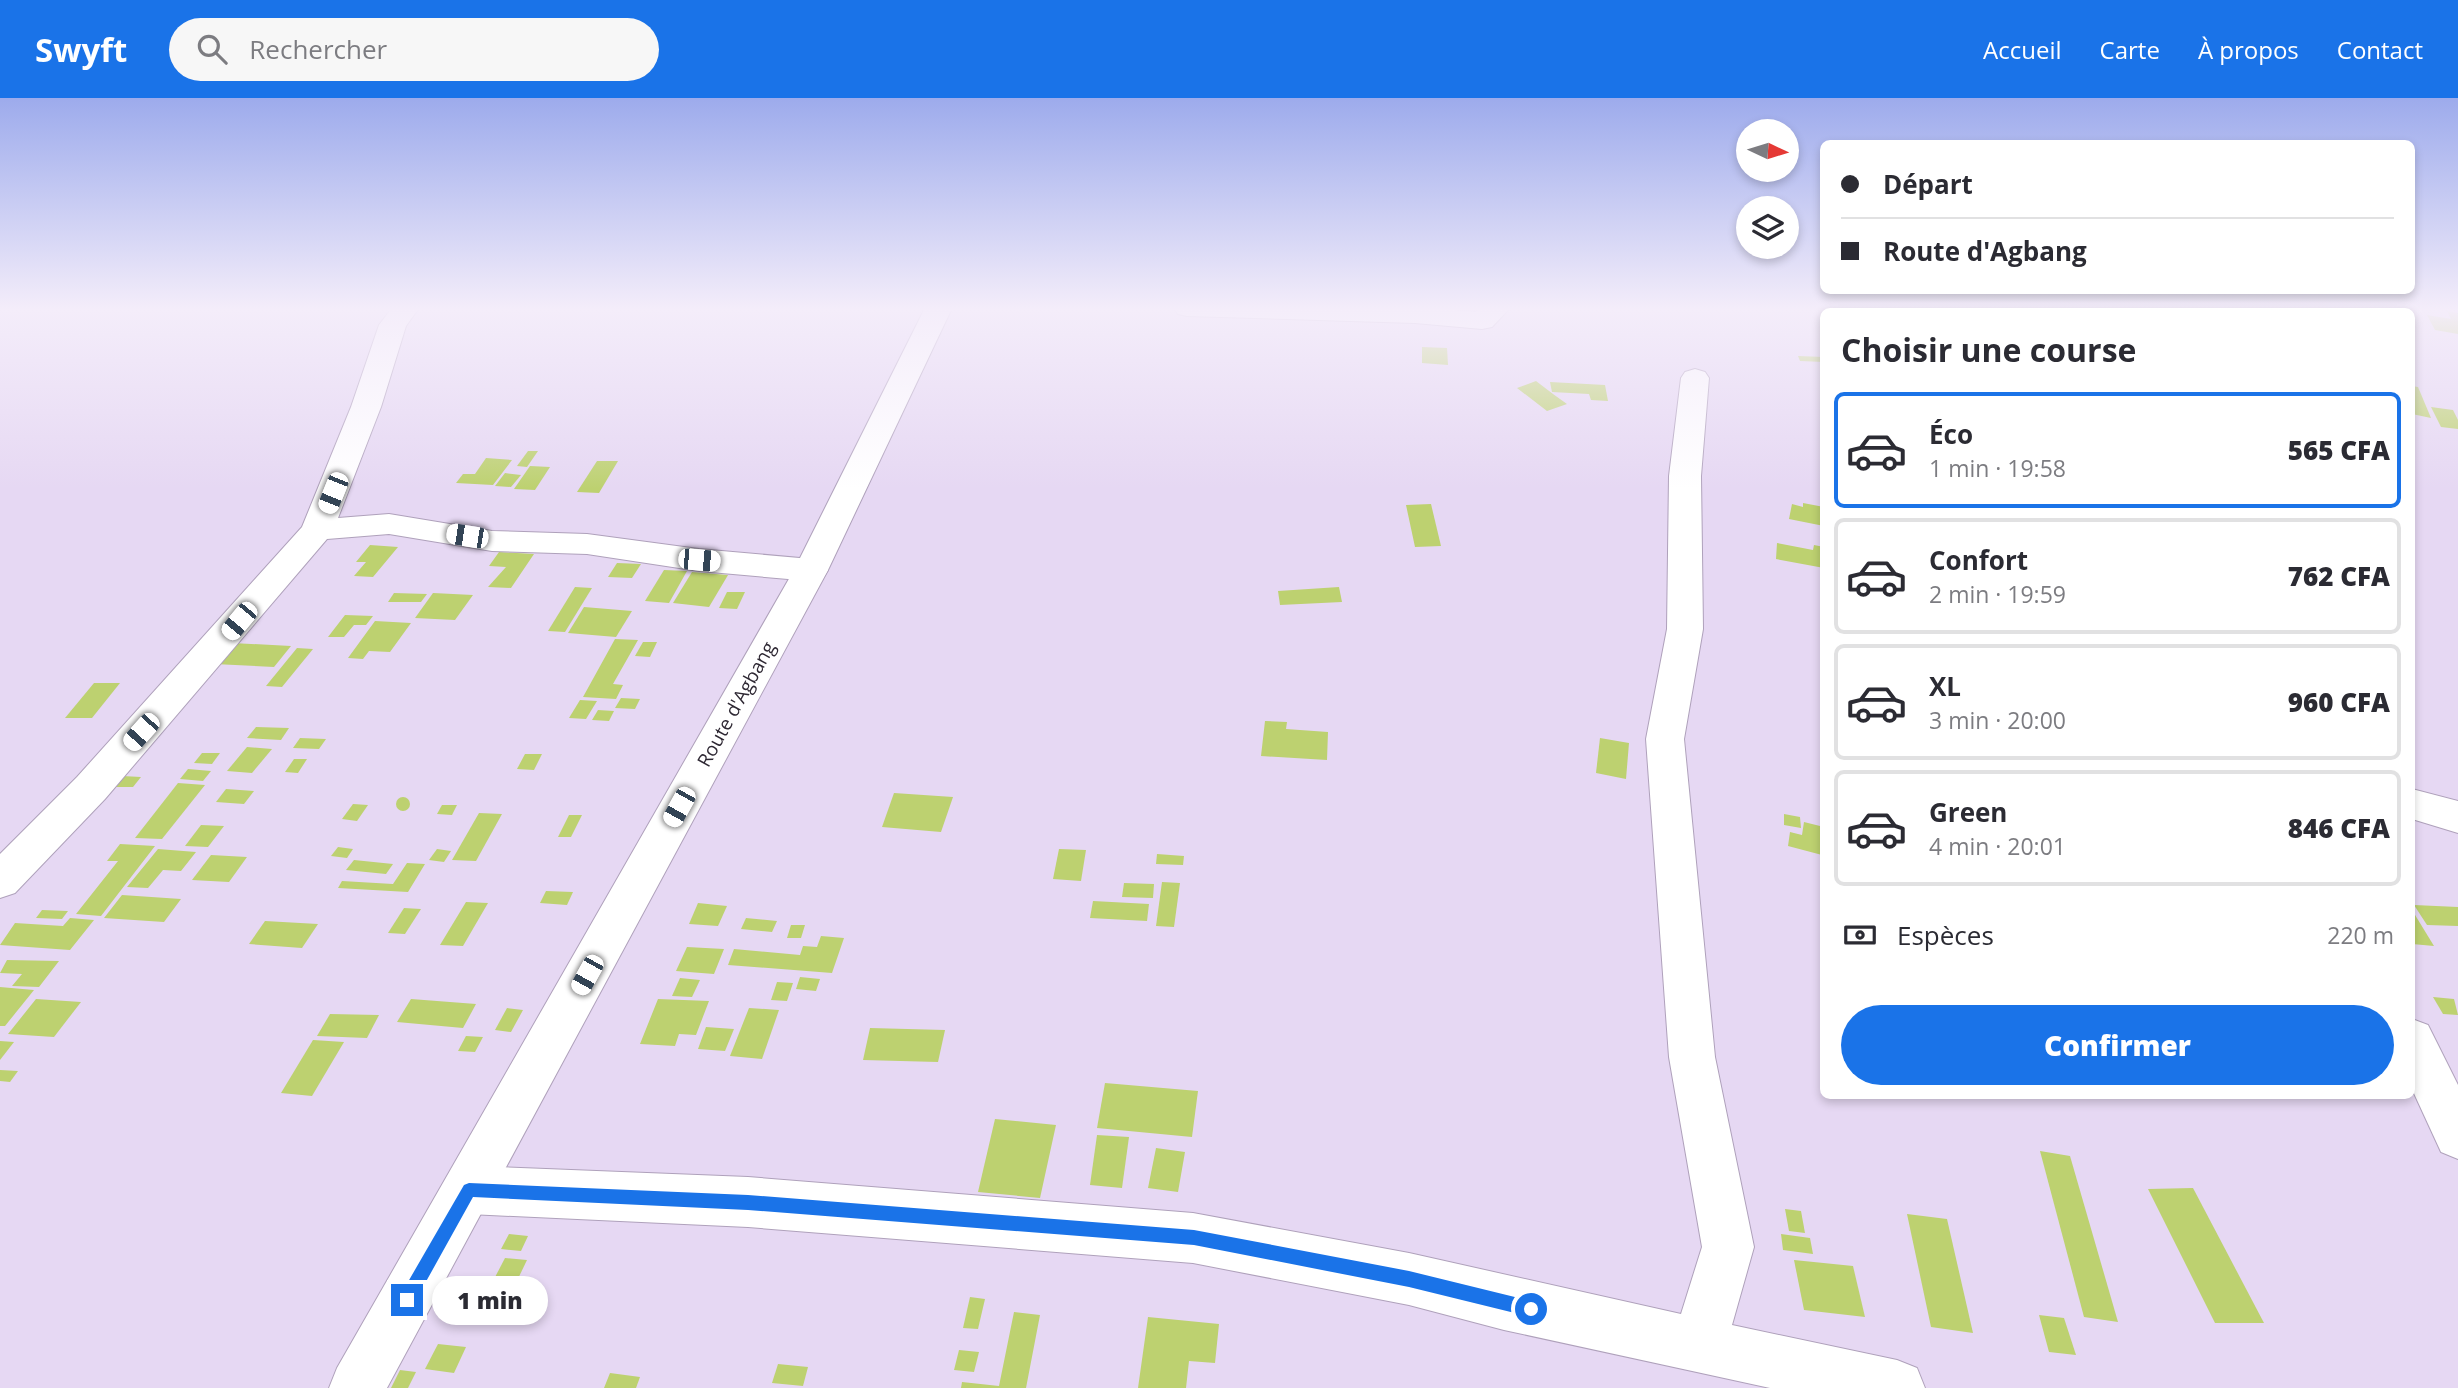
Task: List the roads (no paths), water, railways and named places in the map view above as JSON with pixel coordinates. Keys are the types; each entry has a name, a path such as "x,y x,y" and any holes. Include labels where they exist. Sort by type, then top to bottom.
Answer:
{"street":[{"path":"0,881 91,788 317,530 379,368"},
{"name":"Route d'Agbang","path":"358,1388 810,570 909,368"},
{"path":"1694,1344 1702,1334 1728,1247 1692,1057 1665,739 1685,629 1685,476 1695,378"},
{"path":"317,530 389,524 492,541 587,544 699,560 810,570"},
{"path":"2415,805 2458,817"},
{"path":"2415,1045 2458,1136"},
{"path":"469,1190 748,1202 1194,1238 1409,1279 1897,1388"}]}
